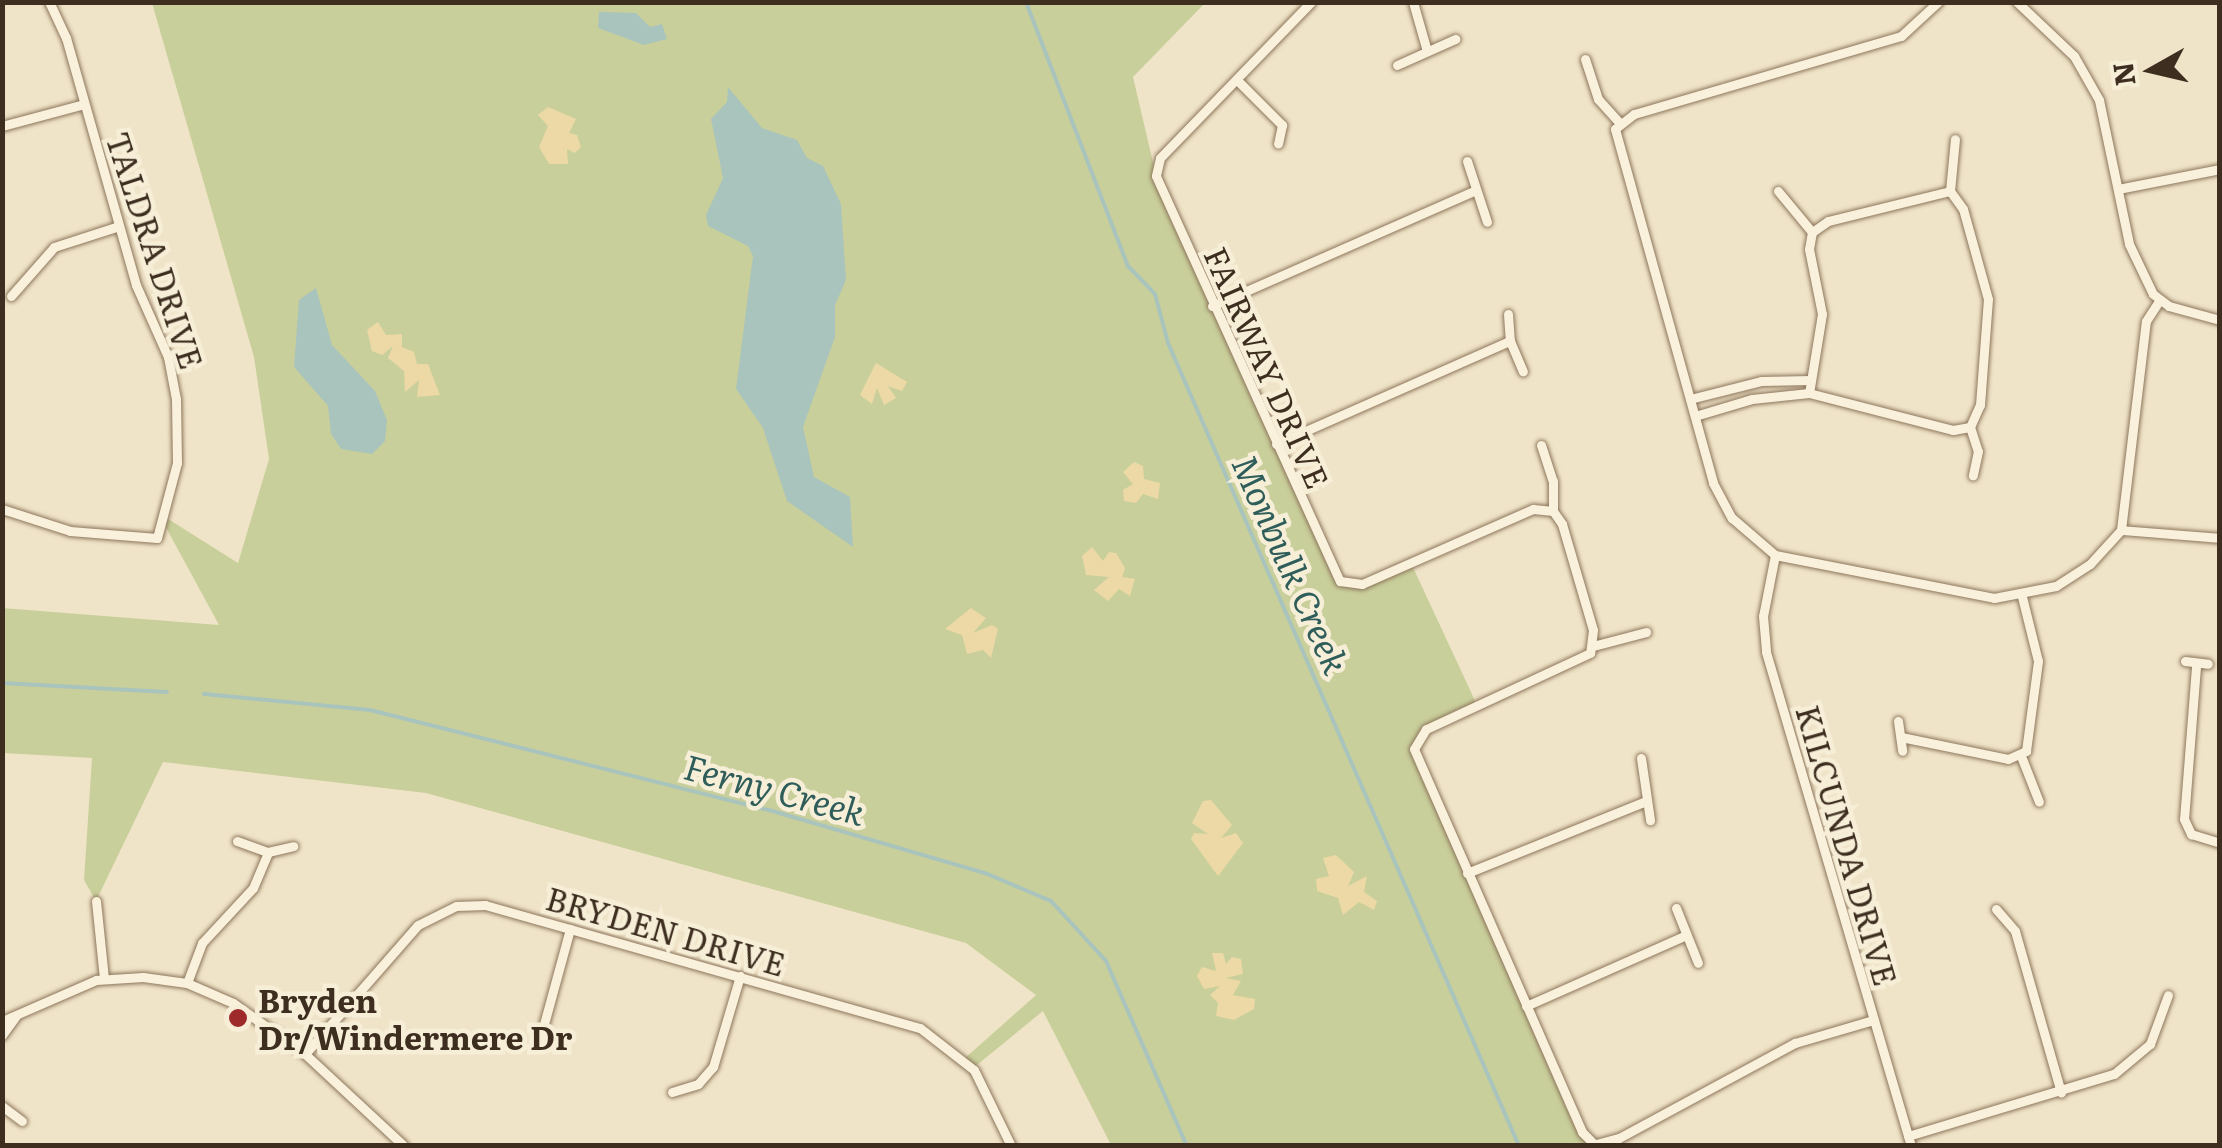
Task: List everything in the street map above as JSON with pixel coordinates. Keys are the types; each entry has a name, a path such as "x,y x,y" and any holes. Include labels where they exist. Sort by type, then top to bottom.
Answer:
{"street":[{"name":"TALDRA DRIVE","path":"2,510 70,531 157,538 177,463 176,398 49,2"},
{"name":"FAIRWAY DRIVE","path":"1311,2 1155,171 1332,570 1346,586 1533,509 1553,511"},
{"path":"1413,2 1428,51"},
{"path":"1619,122 1901,36 1938,2"},
{"path":"2017,2 2062,42 2092,85 2132,256 2159,301 2220,320"},
{"path":"1397,65 1455,39"},
{"path":"1585,59 1598,99 1619,122"},
{"path":"1237,80 1282,125"},
{"path":"2,126 84,104"},
{"path":"1282,125 1294,122"},
{"path":"1619,122 1614,142 1694,416 1726,509 1775,555 1979,596 2022,597 2071,578 2121,530 2146,321 2159,301"},
{"path":"1278,144 1282,125"},
{"path":"1955,139 1950,191 1964,209 1988,299 1980,405 1970,428 1978,451 1973,474"},
{"path":"1467,161 1487,222"},
{"path":"2118,189 2220,169"},
{"path":"1212,306 1476,190"},
{"path":"1778,191 1812,232"},
{"path":"1810,394 1822,314 1808,243 1812,232 1828,221 1950,191"},
{"path":"11,296 54,247 120,226"},
{"path":"1508,314 1510,341 1524,371"},
{"path":"1276,444 1510,341"},
{"path":"1690,399 1760,381 1811,380"},
{"path":"1694,416 1752,398 1810,394 1953,430 1970,428"},
{"path":"1541,444 1553,482 1553,511 1594,646"},
{"path":"2121,530 2220,538"},
{"name":"KILCUNDA DRIVE","path":"1775,555 1763,638 1910,1141"},
{"path":"2022,597 2038,661 2032,734 2021,756 2039,802"},
{"path":"1594,646 1616,646 1646,632"},
{"path":"1594,646 1584,658 1432,726 1416,740 1418,765 1582,1132 1596,1145 1619,1138 1795,1043 1873,1020"},
{"path":"2185,661 2196,667 2208,664"},
{"path":"2196,667 2184,819 2191,834 2220,843"},
{"path":"1898,721 1902,750"},
{"path":"1901,737 2021,756"},
{"path":"1641,758 1644,802 1650,820"},
{"path":"1467,873 1644,802"},
{"path":"238,842 268,852 293,846"},
{"path":"187,984 198,950 253,888 268,852"},
{"path":"96,900 104,978"},
{"name":"BRYDEN DRIVE","path":"305,1054 410,933 436,913 484,906 911,1024 940,1039 980,1079 1011,1146"},
{"path":"1676,908 1698,964"},
{"path":"1996,909 2014,930 2062,1093"},
{"path":"541,1035 570,929"},
{"path":"1526,1006 1686,936"},
{"path":"672,1092 698,1084 713,1067 740,976"},
{"path":"2,1021 104,978 187,984 234,1003 305,1054 404,1146"},
{"path":"1910,1141 2062,1093 2131,1062 2153,1039 2168,995"},
{"path":"2,1036 18,1013"},
{"path":"2,1106 22,1121"}],"green space":[{"path":"152,3 1205,3 1133,77 1155,171 1346,585 1411,563 1471,692 1477,706 1425,729 1414,745 1582,1132 1596,1145 1111,1145 1043,1011 972,1069 964,1059 1036,995 966,943 426,793 163,762 96,901 84,880 92,758 3,753 2,608 219,625 163,522 165,517 238,563 269,459 254,357"}],"sand":[{"path":"548,107 576,119 569,133 577,135 581,147 575,153 567,149 568,164 549,164 539,147 548,126 538,115"},
{"path":"378,322 386,335 402,334 402,347 414,352 417,364 428,364 440,395 417,397 419,380 405,392 404,371 388,358 393,346 382,355 372,351 367,330"},
{"path":"876,363 907,382 902,391 888,386 896,398 884,405 877,388 872,404 860,395"},
{"path":"1134,462 1143,466 1144,479 1160,483 1158,499 1143,494 1136,503 1124,501 1123,490 1133,484 1123,472"},
{"path":"1092,547 1103,561 1109,552 1116,553 1125,568 1122,577 1135,579 1130,596 1119,589 1108,601 1094,590 1109,577 1086,575 1082,556"},
{"path":"971,608 986,618 973,633 992,625 998,629 991,658 983,650 967,654 962,635 945,629"},
{"path":"1211,800 1232,825 1221,838 1236,833 1243,843 1218,876 1191,839 1194,833 1208,834 1192,823 1203,801"},
{"path":"1336,855 1354,872 1348,886 1367,876 1364,892 1377,901 1374,910 1359,902 1343,915 1338,898 1317,891 1316,879 1329,876 1323,858"},
{"path":"1212,953 1223,953 1226,964 1232,957 1241,959 1243,974 1226,978 1241,981 1233,995 1255,999 1254,1009 1234,1020 1216,1016 1218,1003 1210,995 1220,986 1204,989 1197,976 1202,967 1216,971"}],"water":[{"path":"599,12 636,13 650,27 662,24 667,39 644,45 598,28"},
{"path":"728,87 762,128 797,140 807,158 823,166 841,204 846,280 835,305 835,337 803,427 814,477 850,497 853,547 787,501 763,428 736,389 753,256 748,246 708,226 706,215 723,178 711,119 727,102"},
{"path":"316,288 332,345 375,391 387,420 385,441 372,454 341,449 331,434 328,406 294,367 299,300"}],"waterway":[{"name":"Monbulk Creek","path":"1026,2 1128,266 1155,294 1168,343 1519,1146"},
{"name":"Ferny Creek","path":"2,683 167,692"},
{"name":"Ferny Creek","path":"204,694 370,710 769,810 985,873 1051,901 1106,961 1187,1146"}],"place":[{"name":"Bryden Dr/Windermere Dr","path":"238,1018"}]}
